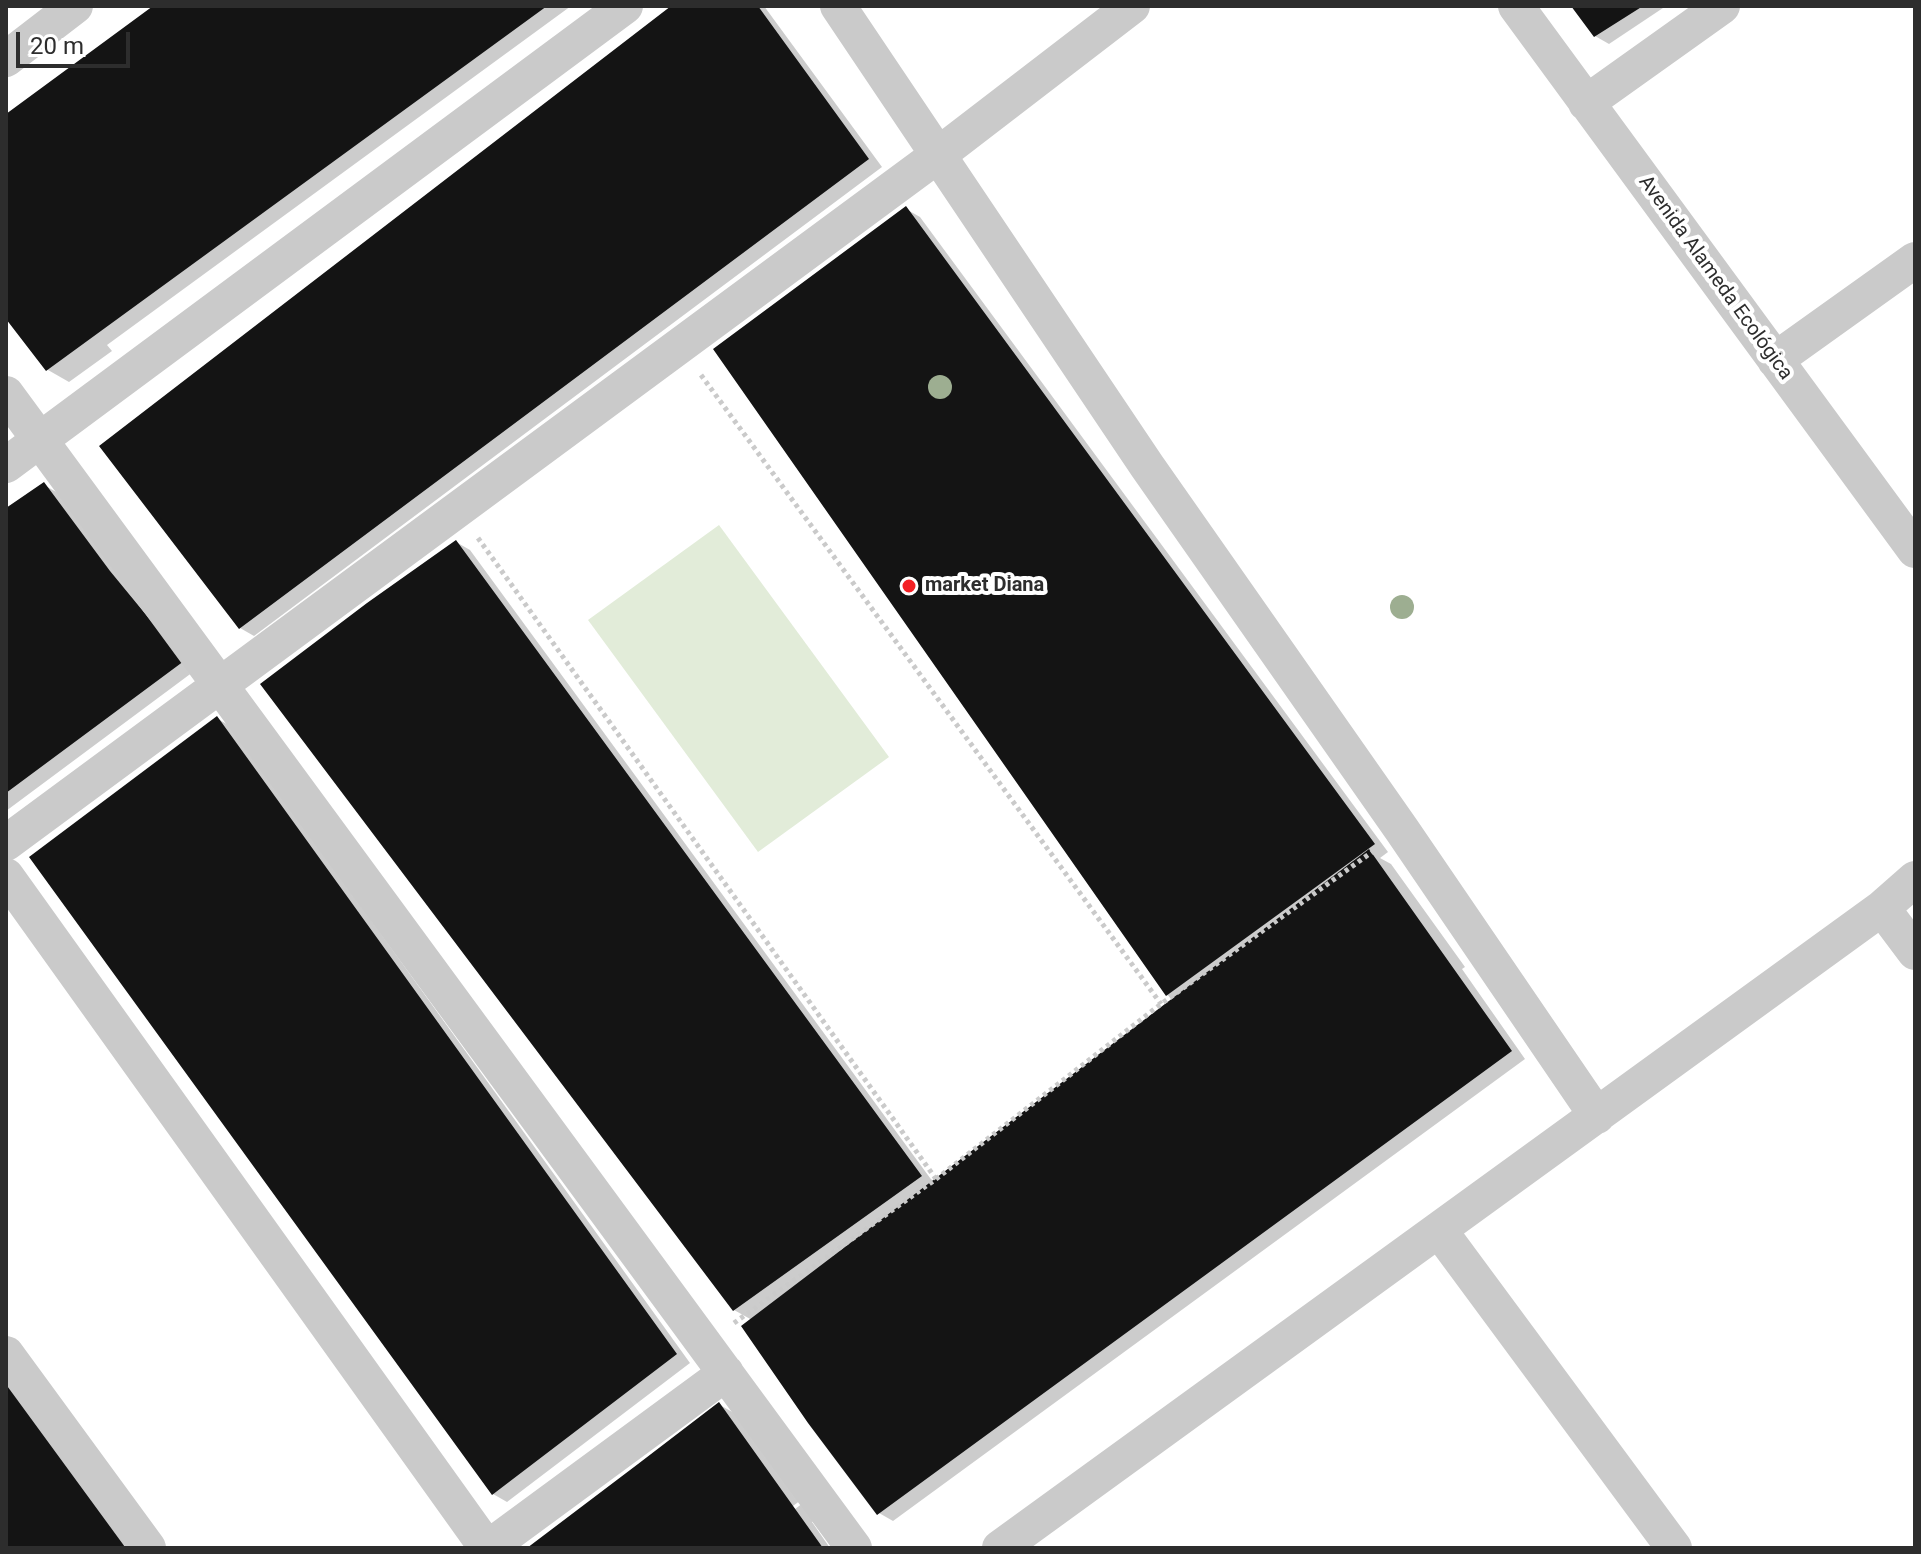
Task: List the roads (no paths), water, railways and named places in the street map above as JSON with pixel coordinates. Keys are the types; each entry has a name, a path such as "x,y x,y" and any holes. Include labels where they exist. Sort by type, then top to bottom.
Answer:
{"street":[{"path":"6,59 75,6"},
{"path":"6,465 625,6"},
{"path":"838,6 1147,466 1402,830 1597,1116"},
{"path":"6,843 938,155 1132,6"},
{"name":"Avenida Alameda Ecológica","path":"1516,6 1915,550"},
{"path":"1586,103 1722,6"},
{"path":"1775,360 1915,260"},
{"path":"6,394 854,1548"},
{"path":"6,876 488,1548 726,1373"},
{"path":"1000,1548 1882,908 1915,879"},
{"path":"1882,908 1915,952"},
{"path":"1439,1230 1674,1548"},
{"path":"6,1354 148,1548"}],"place":[{"name":"market Diana","path":"909,586"}]}
